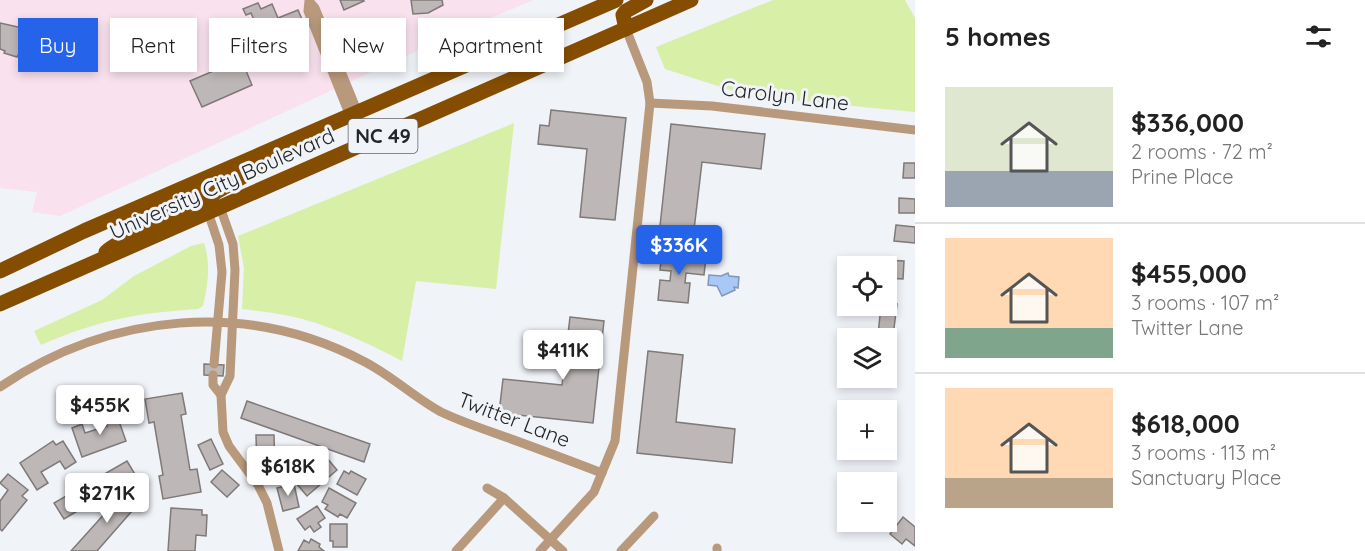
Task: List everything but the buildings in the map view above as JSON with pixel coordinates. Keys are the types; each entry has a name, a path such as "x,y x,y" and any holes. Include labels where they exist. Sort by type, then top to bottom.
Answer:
{"main road":[{"name":"University City Boulevard","path":"0,271 84,231 616,0"},
{"path":"626,29 623,15 646,0"},
{"name":"University City Boulevard","path":"0,304 691,0"},
{"path":"214,210 209,199 216,192 285,152 316,130"},
{"path":"93,264 116,243 177,212 193,201 197,194 197,183"}],"street":[{"path":"309,0 315,8 354,114"},
{"path":"540,551 594,492 615,441 650,103 647,82 626,29"},
{"name":"Carolyn Lane","path":"650,103 712,106 915,130"},
{"path":"214,210 221,256 214,364"},
{"path":"214,210 234,253 235,270 230,376 221,395 223,432 229,446 258,484 267,502 279,551"},
{"path":"0,387 59,353 95,340 151,325 198,321 232,323"},
{"name":"Twitter Lane","path":"232,323 267,327 317,340 365,362 440,411 602,473"},
{"path":"213,375 213,385 221,395"},
{"path":"487,488 504,498 563,551"},
{"path":"456,551 504,498"},
{"path":"621,551 654,516"}],"shaded area":[{"path":"0,0 533,0 491,18 418,18 418,51 406,56 406,18 321,18 321,72 372,72 60,216 32,212 37,192 0,188"}],"green space":[{"path":"773,0 905,0 915,18 915,112 749,96 665,69 656,47"},
{"path":"514,123 496,289 416,281 402,361 360,340 316,323 289,316 242,309 244,268 238,236"},
{"path":"204,243 208,259 208,274 203,306 198,309 118,319 81,329 41,345 34,331 102,300 134,276 191,246"}],"water":[{"path":"728,273 729,276 739,277 738,288 734,287 735,290 722,296 717,286 708,285 709,275 721,276"}]}
